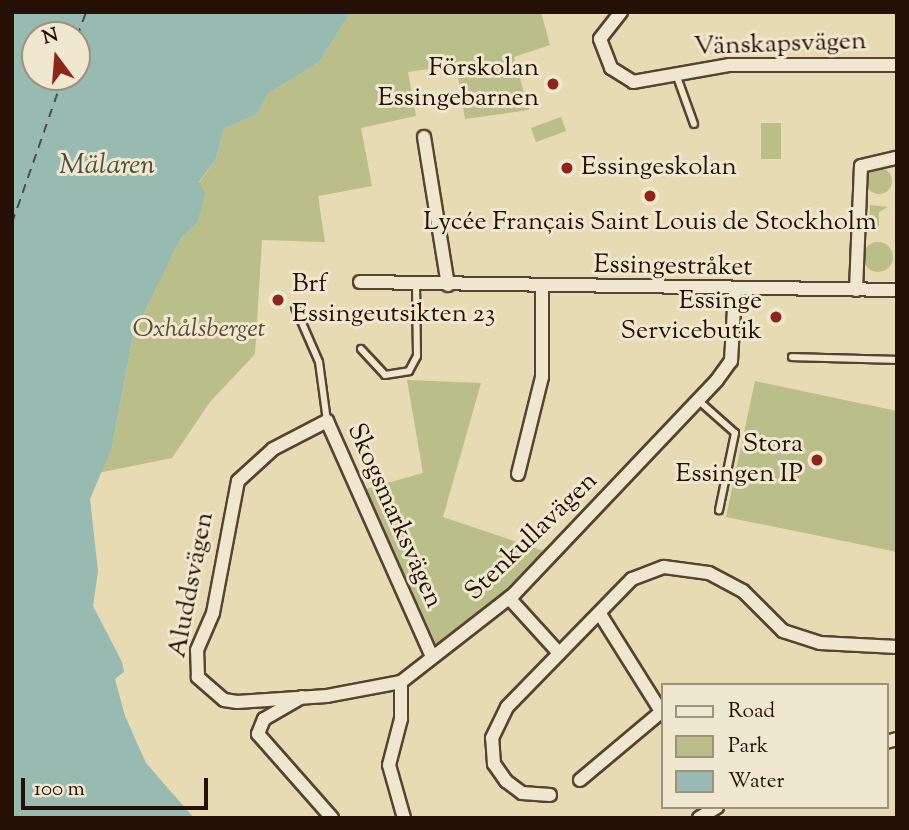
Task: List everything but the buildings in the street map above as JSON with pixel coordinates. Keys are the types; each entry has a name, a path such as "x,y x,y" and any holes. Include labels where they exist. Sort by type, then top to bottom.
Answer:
{"street":[{"name":"Vänskapsvägen","path":"621,12 600,38 611,68 633,82 675,72 729,65 897,65"},
{"path":"424,137 448,285"},
{"path":"856,290 861,166 897,159"},
{"name":"Essingestråket","path":"360,282 735,292 897,290"},
{"path":"518,474 542,377 542,287"},
{"name":"Stenkullavägen","path":"401,682 509,598 699,401 731,361 735,292"},
{"name":"Skogsmarksvägen","path":"327,421 432,657"},
{"name":"Aluddsvägen","path":"327,421 273,449 238,481 213,613 195,663 207,689 224,700 306,695 401,682"},
{"path":"550,795 522,793 506,780 494,764 492,738 507,707 556,651 600,614 632,579 664,566 709,573 743,592 783,631 820,643 897,647"},
{"path":"509,598 556,651"},
{"path":"600,614 660,710"},
{"path":"401,682 401,719 389,765 404,818"},
{"path":"306,695 264,719 258,734 332,818"},
{"path":"580,780 660,715"}],"lane":[{"path":"675,72 694,124"},
{"path":"361,349 385,375 409,371 418,356 416,285"},
{"name":"Skogsmarksvägen","path":"295,307 315,352 327,421"},
{"path":"792,357 897,360"},
{"path":"699,401 735,433 719,510"}],"green space":[{"name":"Oxhålsberget","path":"351,12 541,12 550,45 514,57 529,110 465,119 456,65 408,72 416,116 361,128 372,186 318,196 325,242 262,240 255,354 210,402 172,458 98,473 112,447 133,336 181,238 198,222 204,193 199,183 216,159 224,129 257,114 268,94 319,62"},
{"path":"561,117 566,131 536,142 531,128"},
{"path":"761,123 781,123 781,159 761,159"},
{"path":"879,168 888,172 892,181 888,190 879,194 870,190 866,181 870,172"},
{"path":"870,205 888,207 879,212 879,232 869,230"},
{"path":"878,242 884,243 892,251 892,263 884,271 878,272 872,271 864,263 863,257 864,251 872,243"},
{"path":"407,380 481,383 443,517 544,551 500,596 436,644 366,489 423,473"},
{"name":"Stora Essingen IP","path":"755,381 897,411 897,552 726,517"}],"water":[{"name":"Mälaren","path":"12,12 351,12 319,62 268,94 257,114 224,129 216,159 199,182 205,193 198,222 181,238 133,336 112,447 90,499 98,571 93,606 122,662 124,672 115,679 125,716 146,763 194,818 12,818"}],"ferry route":[{"path":"83,21 86,12"},
{"path":"12,223 58,91"}],"place":[{"name":"Förskolan Essingebarnen","path":"553,84"},
{"name":"Essingeskolan","path":"567,168"},
{"name":"Lycée Français Saint Louis de Stockholm","path":"650,196"},
{"name":"Brf Essingeutsikten 23","path":"278,300"},
{"name":"Essinge Servicebutik","path":"776,317"},
{"name":"Stora Essingen IP","path":"817,460"}]}
